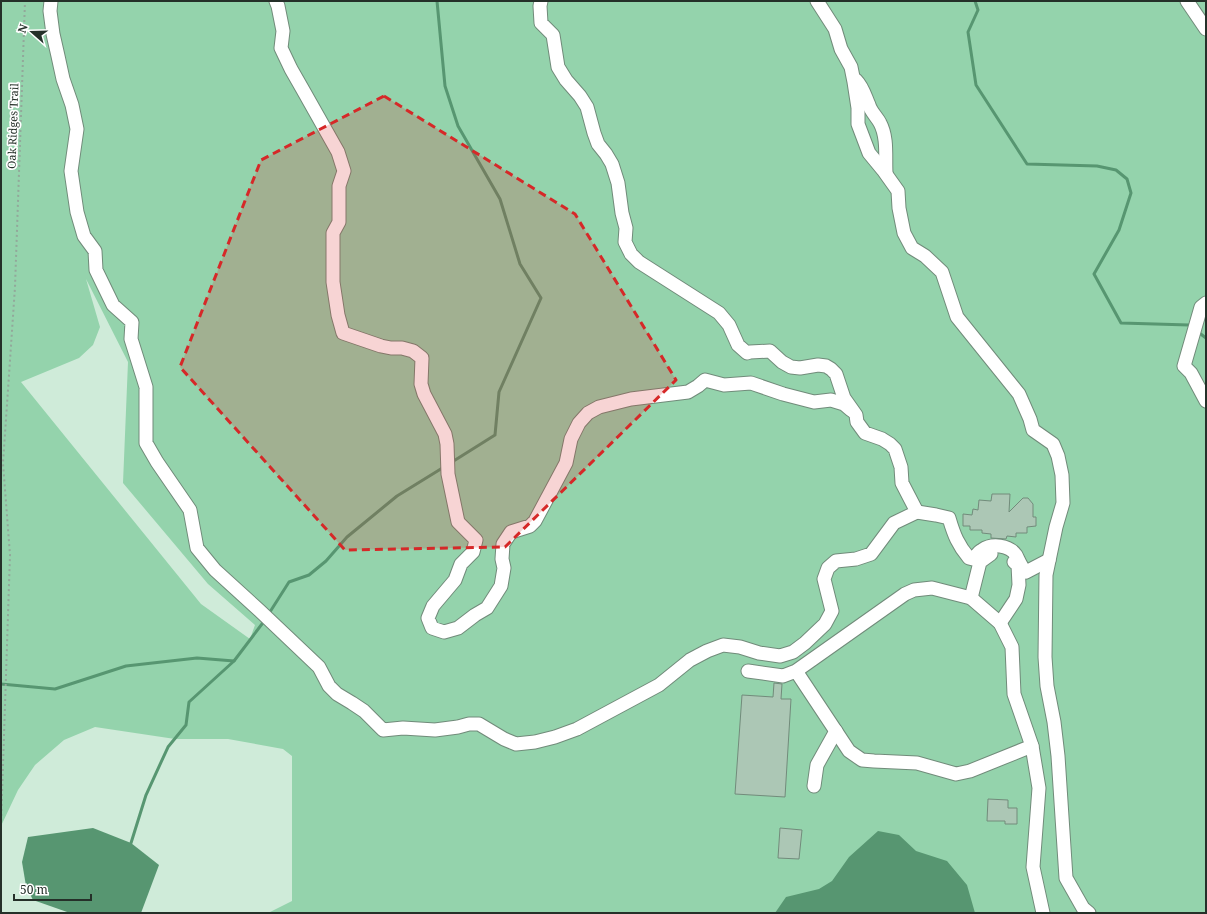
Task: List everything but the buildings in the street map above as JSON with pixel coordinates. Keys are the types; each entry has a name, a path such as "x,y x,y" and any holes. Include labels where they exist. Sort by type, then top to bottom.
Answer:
{"lane":[{"path":"51,1 50,11 53,34 63,79 72,105 77,128 71,171 76,212 84,236 94,251 96,270 113,305 132,322 132,339 146,386 146,443 157,462 190,510 197,548 215,570 265,615 318,667 329,686 337,694 364,711 383,730 403,728 435,730 469,724 479,724 504,739 516,744 535,742 555,737 583,726 659,685 690,660 723,645 740,647 759,653 780,656 792,652 805,643 825,624 832,611 824,579 828,568 836,561 856,559 871,554 894,523 917,512 949,518 960,549 968,558 973,559 981,550 996,545 1009,549 1015,554 1026,572 1049,560"},
{"path":"276,1 283,31 281,48 290,69 338,152 344,171 339,186 339,222 333,233 333,282 338,314 343,333 381,346 402,348 413,351 422,358 421,384 424,394 445,434 447,444 448,474 458,522 476,540 473,552 461,564 455,580 432,606 428,618 432,628 444,632 458,628 487,608 501,586 504,568 502,559 503,544 512,532 530,526 535,520 566,464 571,439 580,423 588,413 599,407 631,399 688,392 705,380 724,385 750,383 814,402 831,400 844,404 856,415"},
{"path":"541,1 541,23 553,35 558,67 587,107 596,138 612,164 618,183 622,213 626,228 625,242 631,254 639,262 676,286 690,293 719,313 729,325 738,345 747,353 770,352 791,367 800,368 818,365 826,366 831,369 836,374 844,398 856,415 857,422 865,433 882,439 890,444 895,450 901,467 902,483 917,512"},
{"path":"817,1 835,29 841,49 851,67 858,108 858,124 870,153 886,173 898,192 899,208 904,233 912,248 925,256 942,272 957,317 1019,394 1033,430 1053,444 1058,456 1062,475 1062,503 1046,576 1045,657 1047,686 1054,722 1058,756 1066,878 1083,908 1089,913"},
{"path":"1187,1 1206,29"},
{"path":"853,77 860,84 869,106 884,132 886,173"},
{"path":"1206,303 1201,307 1184,366 1191,373 1206,401"},
{"path":"971,598 980,562 993,553 1005,556 1018,565 1019,585 1016,600 1000,623"},
{"path":"748,672 783,676 796,671 905,594 914,590 932,588 971,598 1000,623 1012,647 1014,694 1032,746 1039,788 1033,867 1043,913"},
{"path":"796,671 849,752 862,760 917,763 956,774 970,771 1032,746"},
{"path":"814,786 818,765 836,731"}],"path":[{"name":"Oak Ridges Trail","path":"1,826 10,556 3,463 15,287 25,1"}],"highlighted area":[{"path":"384,96 575,214 676,380 505,547 345,550 180,367 261,160"}],"shaded area":[{"path":"1,1 44,1 47,33 46,1 1206,1 1206,913 268,913 292,901 292,756 283,749 228,739 175,739 95,727 64,740 35,765 18,790 1,826","holes":["86,279 128,362 123,483 208,584 255,625 250,639 201,604 21,382 79,358 93,345 100,327"]},
{"path":"93,828 131,843 159,865 141,913 70,913 33,900 26,886 22,862 28,837"},
{"path":"878,831 899,835 916,851 947,861 967,885 975,913 775,913 786,897 819,889 832,881 849,857"}],"waterway":[{"path":"437,1 445,86 458,126 500,199 520,264 541,298 499,392 495,435 452,462"},
{"path":"975,1 978,10 968,32 976,85 1027,164 1097,166 1116,170 1127,179 1131,193 1119,230 1094,274 1121,323 1189,325 1192,327"},
{"path":"1198,332 1206,338"},
{"path":"268,615 289,582 309,575 326,561 347,537 397,496 444,467"},
{"path":"131,843 146,795 168,747 186,725 189,702 234,661 265,620"},
{"path":"1,684 55,689 126,666 197,658 234,661"}]}
